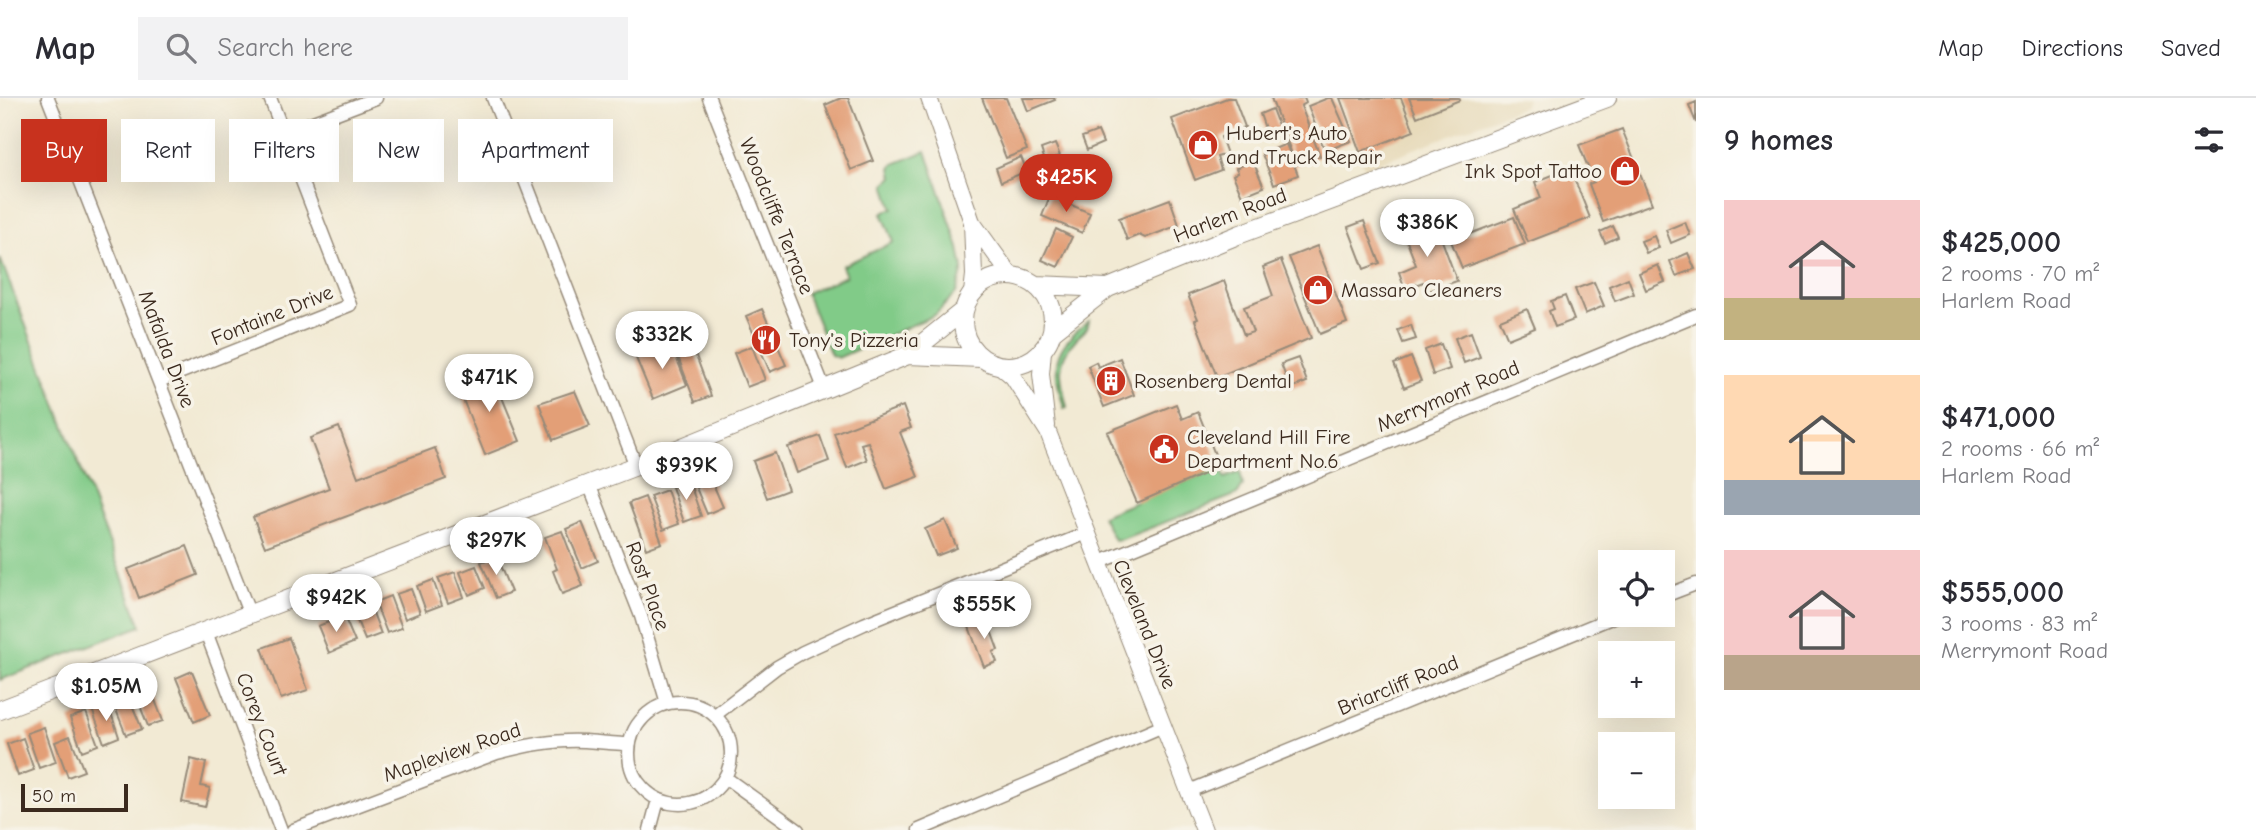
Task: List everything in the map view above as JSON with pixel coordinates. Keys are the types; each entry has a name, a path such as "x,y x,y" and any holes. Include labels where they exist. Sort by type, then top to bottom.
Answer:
{"main road":[{"name":"Harlem Road","path":"1052,332 1108,288 1238,235 1607,98"},
{"path":"908,355 981,358 1000,366 1024,364 1043,351 1052,332 1049,301 1036,285 1020,277 1002,276 985,281 972,293 964,310 963,331 967,341 981,358"},
{"name":"Harlem Road","path":"1036,285 1108,288"},
{"path":"0,710 636,466 908,355 964,310"}],"street":[{"name":"Mafalda Drive","path":"48,98 250,615"},
{"name":"Fontaine Drive","path":"270,98 278,119"},
{"path":"321,119 376,98"},
{"path":"493,98 636,466"},
{"name":"Woodcliffe Terrace","path":"709,98 824,388"},
{"path":"929,98 972,222 1011,276"},
{"name":"Fontaine Drive","path":"159,381 350,304 303,182"},
{"path":"972,222 972,293"},
{"name":"Merrymont Road","path":"1098,563 1696,315"},
{"name":"Cleveland Drive","path":"1043,351 1040,367 1048,432"},
{"name":"Cleveland Drive","path":"1000,366 1013,377 1048,432 1204,830"},
{"name":"Rost Place","path":"589,484 641,616 667,703"},
{"path":"715,715 777,667 803,652 1087,533"},
{"path":"1675,592 1696,584"},
{"name":"Briarcliff Road","path":"1189,791 1598,623"},
{"name":"Corey Court","path":"206,632 281,830"},
{"path":"667,703 699,705 715,715 730,738 731,761 726,778 715,792 700,801 676,805 658,800 647,793 635,779 629,762 630,744 638,723 651,711 667,703"},
{"path":"919,830 1163,726"},
{"name":"Mapleview Road","path":"293,830 497,753 523,746 585,741 630,744"},
{"path":"726,778 798,830"},
{"path":"650,830 658,800"}],"shaded area":[{"path":"1339,98 1527,98 1523,107 1365,168"}],"green space":[{"path":"926,151 959,248 963,269 956,293 935,315 838,358 831,355 806,293 846,276 842,266 894,242 882,213 893,208 885,184 893,177 891,168 894,164"},
{"path":"0,258 141,626 0,680"},
{"path":"1089,321 1086,329 1069,347 1062,363 1061,379 1067,407 1064,408 1058,381 1058,359 1067,340"},
{"path":"1220,467 1225,478 1240,472 1243,485 1238,494 1114,540 1102,516"}],"building":[{"path":"848,98 873,161 851,170 825,105"},
{"path":"982,98 1006,98 1027,150 1006,158"},
{"path":"1023,98 1054,98 1055,100 1028,111"},
{"name":"Hubert's Auto and Truck Repair","path":"1227,98 1234,98 1245,127 1221,137 1227,154 1217,157 1221,170 1195,180 1172,119"},
{"path":"1271,98 1304,98 1306,103 1301,106 1320,156 1296,165"},
{"path":"1332,98 1351,141 1325,151 1308,106"},
{"path":"1340,98 1401,98 1414,131 1360,152"},
{"path":"1409,98 1459,98 1460,100 1417,117"},
{"path":"1696,102 1696,123 1689,105"},
{"path":"1272,109 1281,133 1268,137 1260,114"},
{"path":"1622,129 1652,204 1603,222 1589,184 1594,182 1579,145"},
{"path":"1098,131 1103,143 1087,150 1082,137"},
{"path":"1055,144 1060,156 1045,161 1041,149"},
{"path":"1286,144 1298,175 1274,184 1262,154"},
{"path":"1021,157 1027,171 1001,182 996,168"},
{"path":"1253,161 1264,187 1242,196 1233,175 1238,172 1236,168"},
{"path":"1570,168 1590,218 1528,242 1514,209 1541,198 1535,182"},
{"path":"1050,196 1090,213 1082,233 1042,216"},
{"path":"1170,199 1179,225 1145,238 1139,235 1127,240 1119,218"},
{"path":"1514,217 1525,244 1462,268 1451,241"},
{"path":"1434,219 1457,281 1426,292 1423,282 1405,289 1399,272 1416,265 1403,231"},
{"path":"1364,221 1380,263 1364,269 1348,227"},
{"path":"1685,222 1690,235 1671,243 1666,230"},
{"path":"1613,226 1618,237 1605,243 1600,232"},
{"path":"1056,229 1072,237 1058,267 1042,260"},
{"path":"1654,236 1659,248 1646,253 1641,241"},
{"name":"Massaro Cleaners","path":"1317,246 1347,323 1320,334 1289,257"},
{"path":"1688,253 1695,269 1676,276 1670,261"},
{"path":"1281,260 1311,338 1217,377 1188,295 1224,281 1244,335 1253,332 1244,307 1273,296 1263,267"},
{"path":"1658,265 1665,282 1646,290 1639,273"},
{"path":"1628,278 1634,294 1615,301 1609,286"},
{"path":"1594,282 1604,306 1585,314 1575,289"},
{"path":"1565,296 1574,320 1555,327 1549,311 1554,309 1551,301"},
{"name":"Tony's Pizzeria","path":"762,309 786,365 770,372 746,316"},
{"path":"1527,309 1535,328 1508,339 1500,320"},
{"path":"1411,325 1416,339 1403,343 1398,330"},
{"path":"1471,332 1480,357 1464,363 1455,338"},
{"path":"684,342 687,350 693,348 711,396 695,402 674,346"},
{"path":"671,344 687,385 653,399 636,358"},
{"path":"1441,344 1450,369 1433,375 1425,350"},
{"path":"752,346 765,380 747,387 734,353"},
{"path":"1411,357 1421,381 1404,388 1394,364"},
{"name":"Rosenberg Dental","path":"1120,358 1134,395 1104,407 1088,366 1096,362 1098,367"},
{"path":"1298,358 1307,382 1290,388 1281,364"},
{"path":"492,373 520,441 485,455 458,387"},
{"path":"575,391 590,426 553,440 539,403"},
{"name":"Cleveland Hill Fire Department No.6","path":"1176,404 1182,419 1198,412 1220,467 1137,503 1107,432"},
{"path":"903,406 911,428 900,432 918,477 886,489 868,442 861,444 867,460 847,468 834,433"},
{"path":"339,427 358,477 435,448 446,479 265,547 253,517 329,488 310,438"},
{"path":"820,436 829,461 797,473 788,447"},
{"path":"775,453 788,490 767,498 753,461"},
{"path":"710,477 723,507 707,514 694,483"},
{"path":"689,481 701,516 684,522 672,487"},
{"path":"667,490 679,524 663,530 650,496"},
{"path":"645,497 662,543 646,549 629,503"},
{"path":"945,520 957,548 936,556 925,529"},
{"path":"582,522 598,561 582,568 566,529"},
{"path":"562,531 583,586 562,594 553,571 557,569 545,537"},
{"path":"187,546 198,575 139,598 128,569"},
{"path":"496,556 511,592 496,598 481,562"},
{"path":"476,566 485,588 469,595 460,572"},
{"path":"455,572 464,597 448,603 438,578"},
{"path":"433,580 442,605 426,611 417,586"},
{"path":"411,589 420,613 405,619 396,594"},
{"path":"390,596 402,628 387,633 375,602"},
{"path":"370,605 381,634 365,640 353,611"},
{"path":"344,616 355,642 329,653 318,626"},
{"path":"986,617 998,650 993,652 997,662 984,667 968,624"},
{"path":"289,638 308,690 281,699 262,648"},
{"path":"192,671 210,715 194,722 176,678"},
{"path":"150,687 163,721 148,726 135,693"},
{"path":"128,695 142,729 126,735 113,702"},
{"path":"108,704 119,737 104,743 92,709"},
{"path":"86,712 98,745 82,751 70,718"},
{"path":"44,727 56,762 39,768 27,733"},
{"path":"70,736 84,771 68,777 55,742"},
{"path":"23,738 34,770 18,776 7,744"},
{"path":"191,759 206,763 201,786 210,788 205,807 182,802"}],"place":[{"name":"Hubert's Auto and Truck Repair","path":"1203,145"},
{"name":"Ink Spot Tattoo","path":"1625,171"},
{"name":"Massaro Cleaners","path":"1318,290"},
{"name":"Tony's Pizzeria","path":"766,340"},
{"name":"Rosenberg Dental","path":"1111,381"},
{"name":"Cleveland Hill Fire Department No.6","path":"1164,449"}]}
